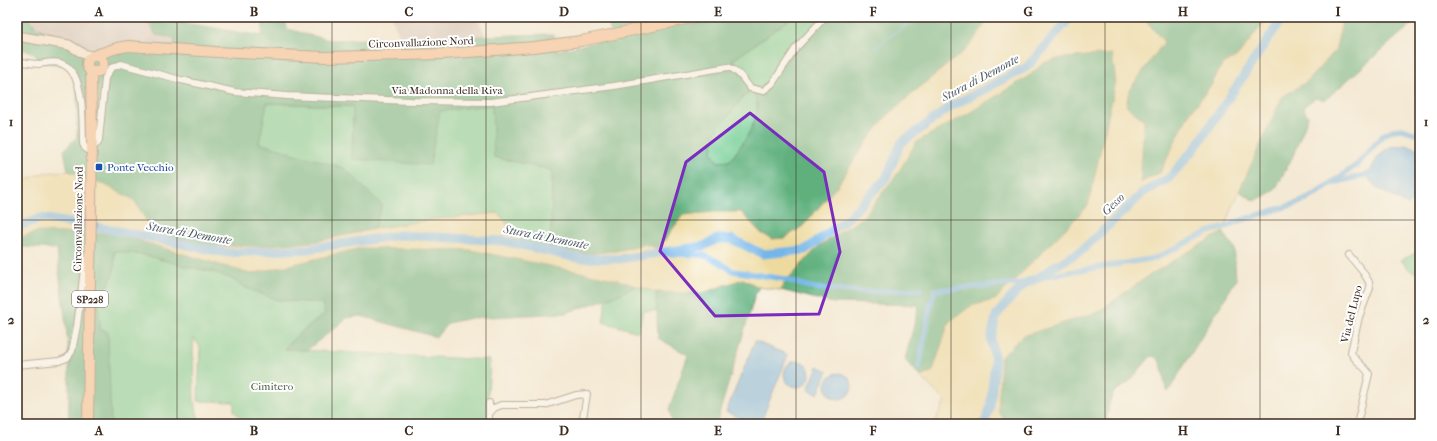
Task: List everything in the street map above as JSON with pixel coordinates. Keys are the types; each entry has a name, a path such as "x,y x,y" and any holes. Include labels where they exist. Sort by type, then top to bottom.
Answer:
{"main road":[{"name":"Circonvallazione Nord","path":"88,424 91,150 97,61 119,52 145,48 325,57 443,54 534,48 580,41 696,17"},
{"path":"17,36 69,46 97,61"}],"street":[{"name":"Via Madonna della Riva","path":"91,150 99,140 105,78 111,68 121,64 126,64 181,80 235,92 287,96 491,102 614,86 728,67 732,68 742,77 750,88 763,91 772,84 796,48 825,17"},
{"path":"17,61 33,64 54,62 66,66 71,70 77,80 80,92 83,144 85,148 91,150"},
{"path":"17,365 59,361 67,358 72,351 77,326 85,261 90,254"},
{"name":"Via del Lupo","path":"1349,255 1364,272 1370,288 1359,317 1351,352 1352,355 1366,368 1369,374 1357,424"},
{"path":"489,414 494,408 501,405 545,405 576,395 587,394 582,424"},
{"path":"489,403 489,424"}],"highlighted area":[{"path":"750,113 824,172 840,252 819,314 715,316 660,251 686,162"}],"shaded area":[{"path":"142,17 148,22 156,35 175,38 174,46 97,53 88,52 66,40 36,27 29,18"},
{"path":"392,17 477,17 485,35 400,38"}],"green space":[{"path":"17,17 31,17 29,18 36,27 66,40 88,52 97,53 174,46 175,38 156,35 148,22 142,17 159,17 161,19 262,36 263,17 285,17 287,29 330,40 554,34 556,51 613,38 606,17 793,17 733,60 750,85 759,89 768,81 824,17 990,17 969,47 885,118 860,151 838,185 803,226 785,238 772,239 761,233 741,212 683,215 658,249 644,244 616,251 584,254 551,247 552,170 494,157 492,105 440,111 430,165 352,159 353,106 267,103 259,143 344,168 382,205 374,229 314,242 261,246 214,246 154,234 134,200 101,183 68,171 64,150 77,137 77,74 71,66 38,62 35,54 22,49 17,49","holes":["753,91 757,102 757,111 752,127 730,161 718,162 712,153 715,132 745,95"]},
{"path":"793,17 824,17 768,81 759,89 750,86 733,60"},
{"path":"1150,17 1268,17 1239,55 1222,65 1212,84 1188,116 1160,173 1139,183 1144,121 1126,106 1129,90 1164,42 1147,22"},
{"path":"1343,17 1420,18 1325,100 1315,98 1303,107 1308,117 1293,156 1275,190 1255,201 1239,191 1282,97 1306,82 1335,51"},
{"path":"1112,54 1116,82 1088,206 995,300 972,306 949,322 933,371 921,377 905,360 919,305 833,303 781,290 785,282 819,246 862,218 898,173 915,142 967,114 1030,75 1043,63 1061,58"},
{"path":"753,91 757,102 757,111 752,126 744,141 730,161 718,162 712,153 715,132 745,95"},
{"path":"267,103 440,111 493,104 494,157 552,170 551,247 522,241 498,213 437,219 374,229 382,205 259,143"},
{"path":"36,232 117,234 251,274 361,248 471,250 615,279 637,286 615,296 566,313 471,318 448,323 436,337 361,316 347,318 307,350 284,349 296,336 325,314 322,303 278,300 246,288 232,279 214,272 184,266 145,255 114,251 114,271 109,284 98,292 100,329 108,332 111,424 68,424 69,380 67,335 57,249 22,247 20,312 17,312 17,239"},
{"path":"1223,232 1234,247 1236,280 1168,392 1161,365 1156,357 1151,356 1128,383 1114,392 1109,404 1106,424 1008,424 998,412 1001,357 1022,336 1098,312 1145,278"},
{"name":"Cimitero","path":"114,251 145,255 184,266 214,272 232,279 246,288 278,300 322,303 325,314 296,336 284,349 490,360 486,424 245,424 234,411 234,402 198,401 200,347 194,338 194,401 200,424 111,424 100,329 98,292 109,284 114,271"},
{"path":"1420,251 1420,273 1417,273 1411,271 1401,260"},
{"path":"743,279 759,287 756,292 716,424 673,424 669,409 688,355 658,338 656,292 702,293"},
{"path":"637,286 656,292 658,311 643,311 638,332 603,322 607,298"}],"sand":[{"path":"990,17 1150,17 1147,22 1164,42 1129,90 1126,106 1144,120 1140,183 1160,173 1188,116 1212,84 1222,65 1239,55 1268,17 1343,17 1335,51 1306,82 1282,97 1239,191 1223,232 1145,278 1098,312 1022,336 1001,357 998,412 1008,424 934,424 945,401 921,377 933,371 949,322 971,306 995,300 1088,206 1116,82 1112,54 1061,58 1043,63 1030,75 967,114 916,142 898,173 862,218 819,246 785,282 781,290 759,287 743,279 702,293 656,292 615,279 471,250 361,248 251,274 117,234 36,232 17,239 17,177 26,180 43,173 68,171 101,183 134,200 154,234 214,246 261,246 314,242 384,227 437,219 498,213 522,241 584,254 616,251 645,244 658,249 683,215 714,212 741,212 761,233 772,239 785,238 803,226 838,185 860,151 885,118 969,47"}],"water":[{"path":"1405,145 1420,149 1420,194 1408,205 1377,188 1368,178 1374,163 1381,154 1394,146"},
{"path":"755,341 788,355 760,424 756,424 726,412"},
{"path":"797,361 806,365 810,374 806,383 797,387 788,383 784,374 788,365"},
{"path":"818,366 828,371 818,394 808,390"},
{"path":"839,373 848,377 852,386 848,395 839,399 830,395 826,386 830,377"}],"waterway":[{"path":"874,49 901,28 920,17"},
{"name":"Stura di Demonte","path":"17,227 41,218 124,232 227,253 308,249 400,235 504,241 577,258 619,259 704,246 717,239 731,239 763,254 805,250 847,219 886,178 901,143 950,107 1027,67 1071,17"},
{"name":"Gesso","path":"984,424 990,408 995,361 991,339 996,316 1026,283 1040,277 1053,267 1081,251 1144,192 1169,178 1196,147 1283,17"},
{"path":"1040,277 1156,258 1208,232 1298,203 1313,196 1358,164 1383,135 1393,130 1402,129 1420,135"},
{"path":"1333,183 1369,174"},
{"path":"652,253 703,255 719,262 733,271 784,279 813,288 866,292 921,289"},
{"path":"919,367 929,311 935,290 1026,283"}],"place":[{"name":"Ponte Vecchio","path":"99,167"}]}
